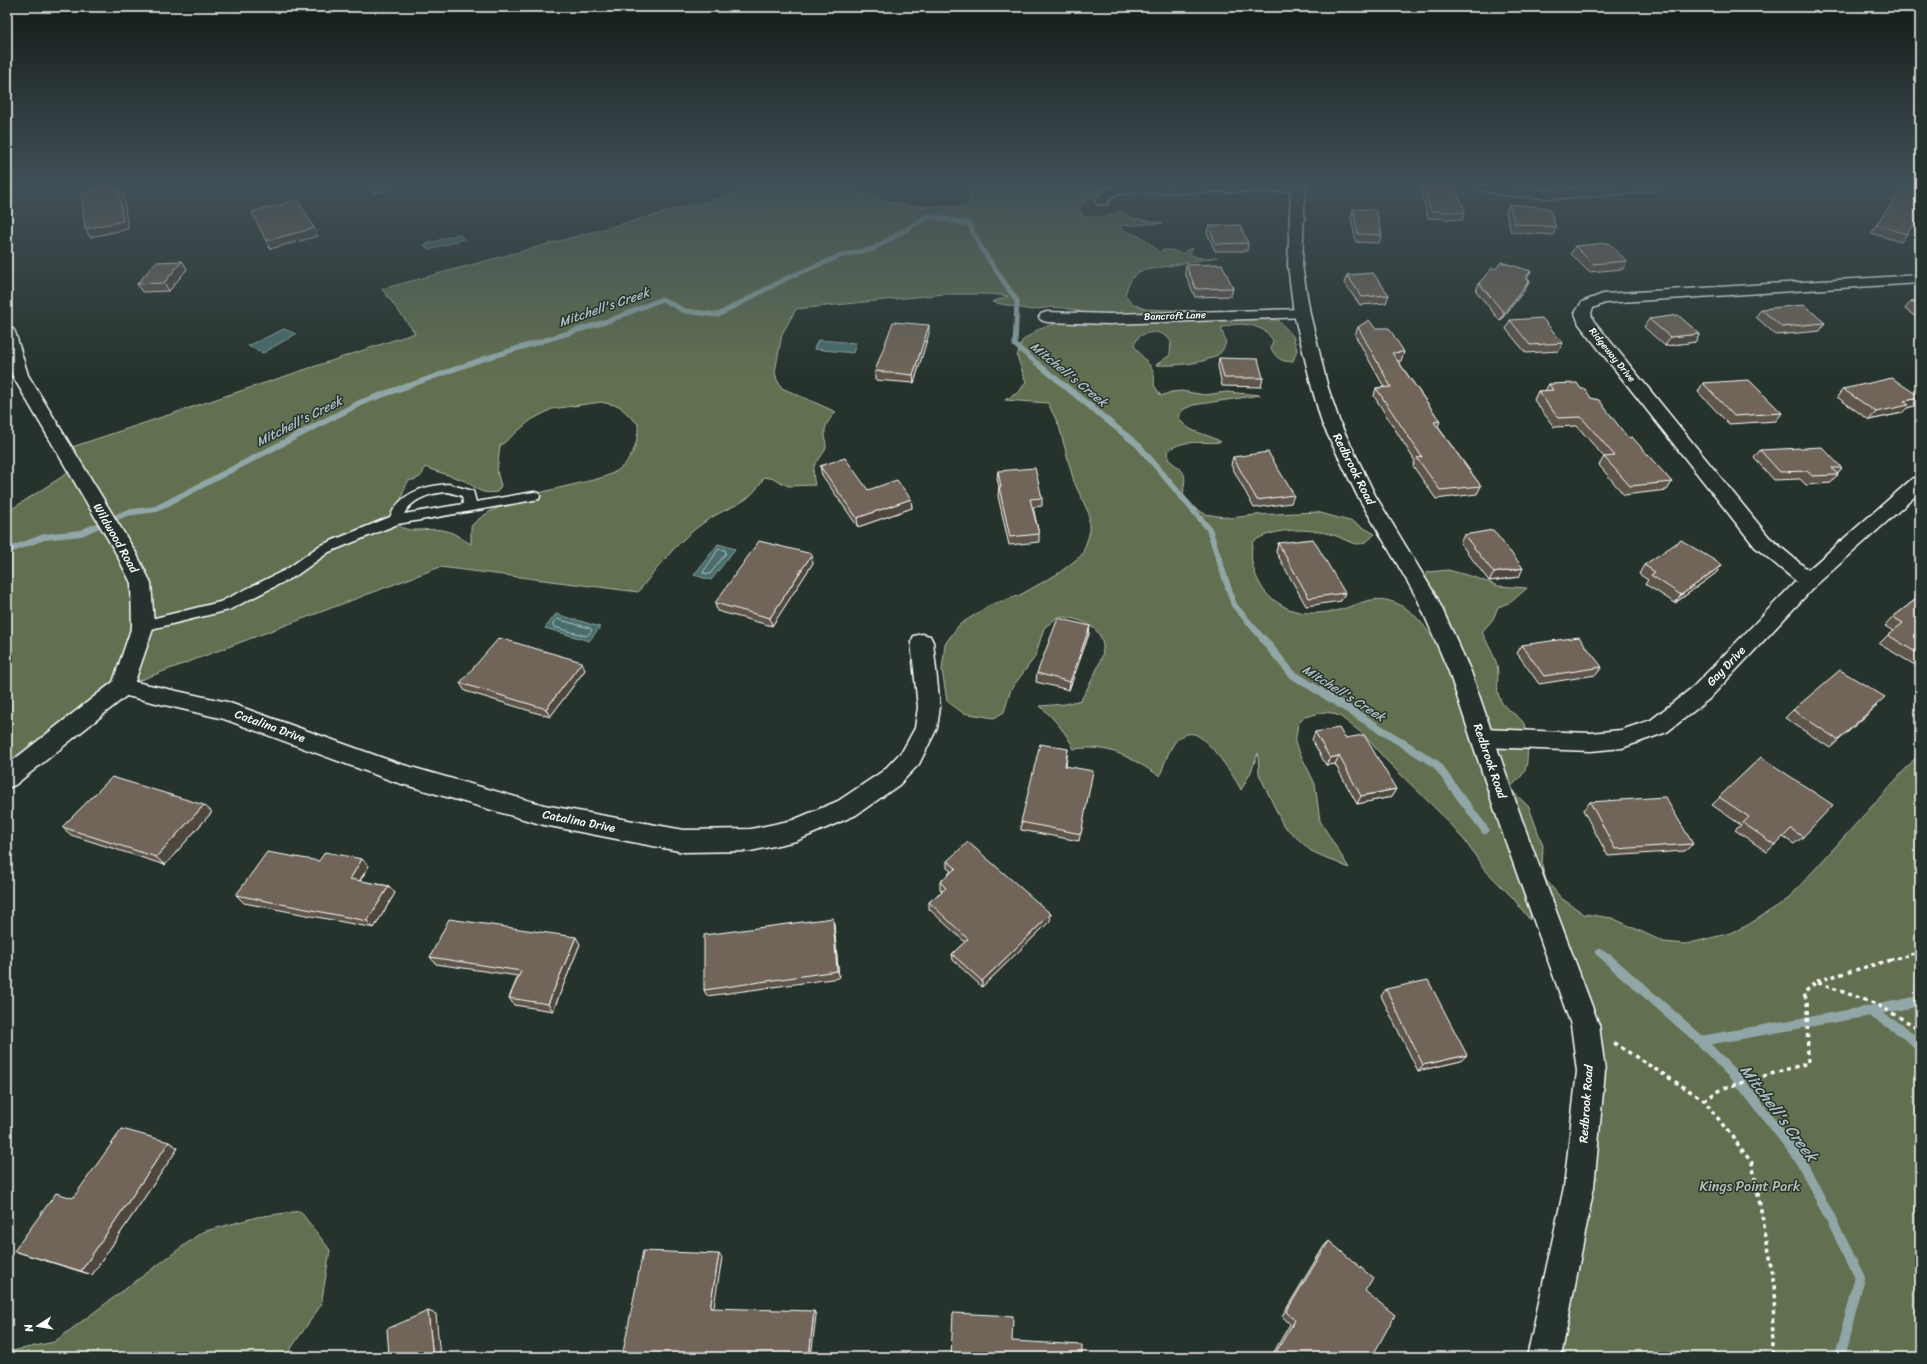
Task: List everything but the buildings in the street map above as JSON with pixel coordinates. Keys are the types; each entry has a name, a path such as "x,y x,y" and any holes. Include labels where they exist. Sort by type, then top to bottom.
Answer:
{"street":[{"name":"Redbrook Road","path":"1296,250 1296,265 1302,314 1320,388 1331,423 1366,495 1428,598 1460,672 1511,823 1564,964 1585,1025 1591,1071 1578,1187 1544,1357"},
{"name":"Ridgeway Drive","path":"1808,581 1762,542 1585,321 1583,313 1587,305 1603,299 1920,279"},
{"name":"Bancroft Lane","path":"1047,317 1109,319 1209,315 1302,314"},
{"name":"Wildwood Road","path":"7,332 20,375 126,553 141,583 143,626 122,687"},
{"name":"Gay Drive","path":"1482,738 1591,742 1622,739 1659,726 1701,693 1808,581 1920,482"},
{"name":"Catalina Drive","path":"122,687 227,711 395,772 544,815 684,841 751,840 796,830 847,808 891,778 911,757 926,728 929,707 926,667 922,642"},
{"path":"7,778 122,687"}],"lane":[{"path":"395,520 397,512 407,501 422,493 430,491 453,489 462,490 468,494 470,506"},
{"path":"143,626 224,606 292,572 324,549 395,520 534,496"}],"path":[{"path":"1704,1100 1724,1088 1750,1079 1808,1063 1809,1035 1807,1002 1804,993 1816,982 1920,952"},
{"path":"1816,982 1876,1004 1920,1029"},
{"path":"1585,1025 1704,1100 1752,1163 1772,1273 1774,1357"}],"green space":[{"name":"Kings Point Park","path":"527,250 1156,250 1160,253 1162,250 1171,250 1182,254 1187,250 1192,250 1190,253 1195,257 1217,257 1141,271 1130,281 1125,295 1133,304 1145,309 1196,311 1169,313 1153,322 1181,322 1225,317 1278,320 1293,336 1297,350 1293,361 1282,360 1277,357 1271,349 1273,340 1266,332 1254,326 1237,324 1221,328 1226,343 1222,351 1216,356 1200,362 1156,365 1170,355 1171,340 1163,334 1156,332 1139,336 1134,345 1151,368 1154,378 1154,385 1161,396 1171,392 1181,391 1205,395 1227,392 1260,395 1193,405 1184,409 1178,416 1191,430 1221,442 1185,443 1167,452 1169,460 1184,474 1185,482 1183,495 1196,509 1205,514 1231,518 1255,515 1317,512 1353,522 1375,534 1365,542 1357,544 1333,535 1314,531 1281,531 1261,537 1253,542 1251,554 1252,565 1261,586 1267,594 1274,600 1294,611 1316,613 1339,610 1375,599 1382,599 1398,604 1406,608 1419,620 1446,658 1424,579 1428,572 1448,570 1474,577 1498,586 1527,588 1511,602 1498,607 1493,619 1482,632 1497,665 1497,687 1501,701 1505,707 1523,722 1525,726 1527,753 1525,770 1516,782 1509,788 1529,807 1543,846 1542,865 1546,880 1561,898 1584,914 1612,918 1664,942 1686,944 1731,933 1748,925 1788,899 1920,753 1920,1357 1544,1357 1591,1071 1531,899 1530,920 1513,898 1485,870 1465,841 1439,812 1386,760 1363,734 1341,717 1332,713 1324,712 1305,717 1298,724 1295,743 1315,784 1320,821 1349,868 1311,851 1283,825 1259,774 1258,753 1251,772 1241,790 1233,776 1213,750 1200,737 1194,734 1186,734 1176,740 1168,754 1160,776 1139,763 1120,754 1099,749 1074,749 1059,726 1040,706 1065,704 1081,700 1094,675 1102,654 1102,641 1099,634 1094,629 1081,621 1058,617 1044,628 1035,657 1011,689 1004,712 994,718 963,713 947,701 942,670 945,644 959,625 990,605 1020,595 1059,573 1082,555 1089,535 1089,514 1074,482 1059,426 1048,403 1005,400 1019,392 1026,382 1017,356 1022,341 1040,328 1091,314 1065,308 1050,307 1031,310 992,302 1008,296 990,294 945,294 796,309 782,334 775,372 777,380 782,388 836,412 825,428 826,448 814,467 813,472 815,485 788,486 775,479 764,477 758,487 745,500 715,515 687,536 669,554 638,592 440,567 122,687 7,778 7,512 74,469 63,450 415,333 382,289","holes":["601,402 619,406 638,424 637,438 633,452 625,464 619,469 598,479 532,495 492,511 480,518 471,526 471,544 456,535 443,530 406,529 400,525 397,520 399,504 408,481 419,477 425,467 466,481 480,491 490,493 497,492 501,486 497,471 500,446 531,420 552,409"]},
{"path":"300,1211 330,1250 321,1305 285,1357 7,1357 7,1352 54,1342 202,1232 257,1217"}],"water":[{"path":"284,329 296,334 263,353 248,346"},
{"path":"818,340 856,343 853,353 814,349"},
{"path":"718,544 735,549 711,580 694,575"},
{"path":"556,614 600,627 589,641 545,628"}],"waterway":[{"name":"Mitchell's Creek","path":"405,387 480,360 611,320 662,299 685,311 718,315 787,278 843,255 870,250"},
{"name":"Mitchell's Creek","path":"982,250 1017,301 1015,345 1066,387"},
{"name":"Mitchell's Creek","path":"7,551 44,537 81,533 126,513 156,509 362,402 407,386"},
{"name":"Mitchell's Creek","path":"1065,386 1139,446 1209,529 1234,605 1264,640"},
{"name":"Mitchell's Creek","path":"1263,639 1292,674 1436,764 1485,830"},
{"name":"Mitchell's Creek","path":"1599,952 1609,960"},
{"name":"Mitchell's Creek","path":"1608,959 1701,1041"},
{"path":"1870,1011 1920,1001"},
{"path":"1701,1041 1870,1011"},
{"path":"1870,1011 1904,1032 1920,1047"},
{"name":"Mitchell's Creek","path":"1701,1041 1740,1082 1800,1159 1860,1277 1839,1357"}]}
